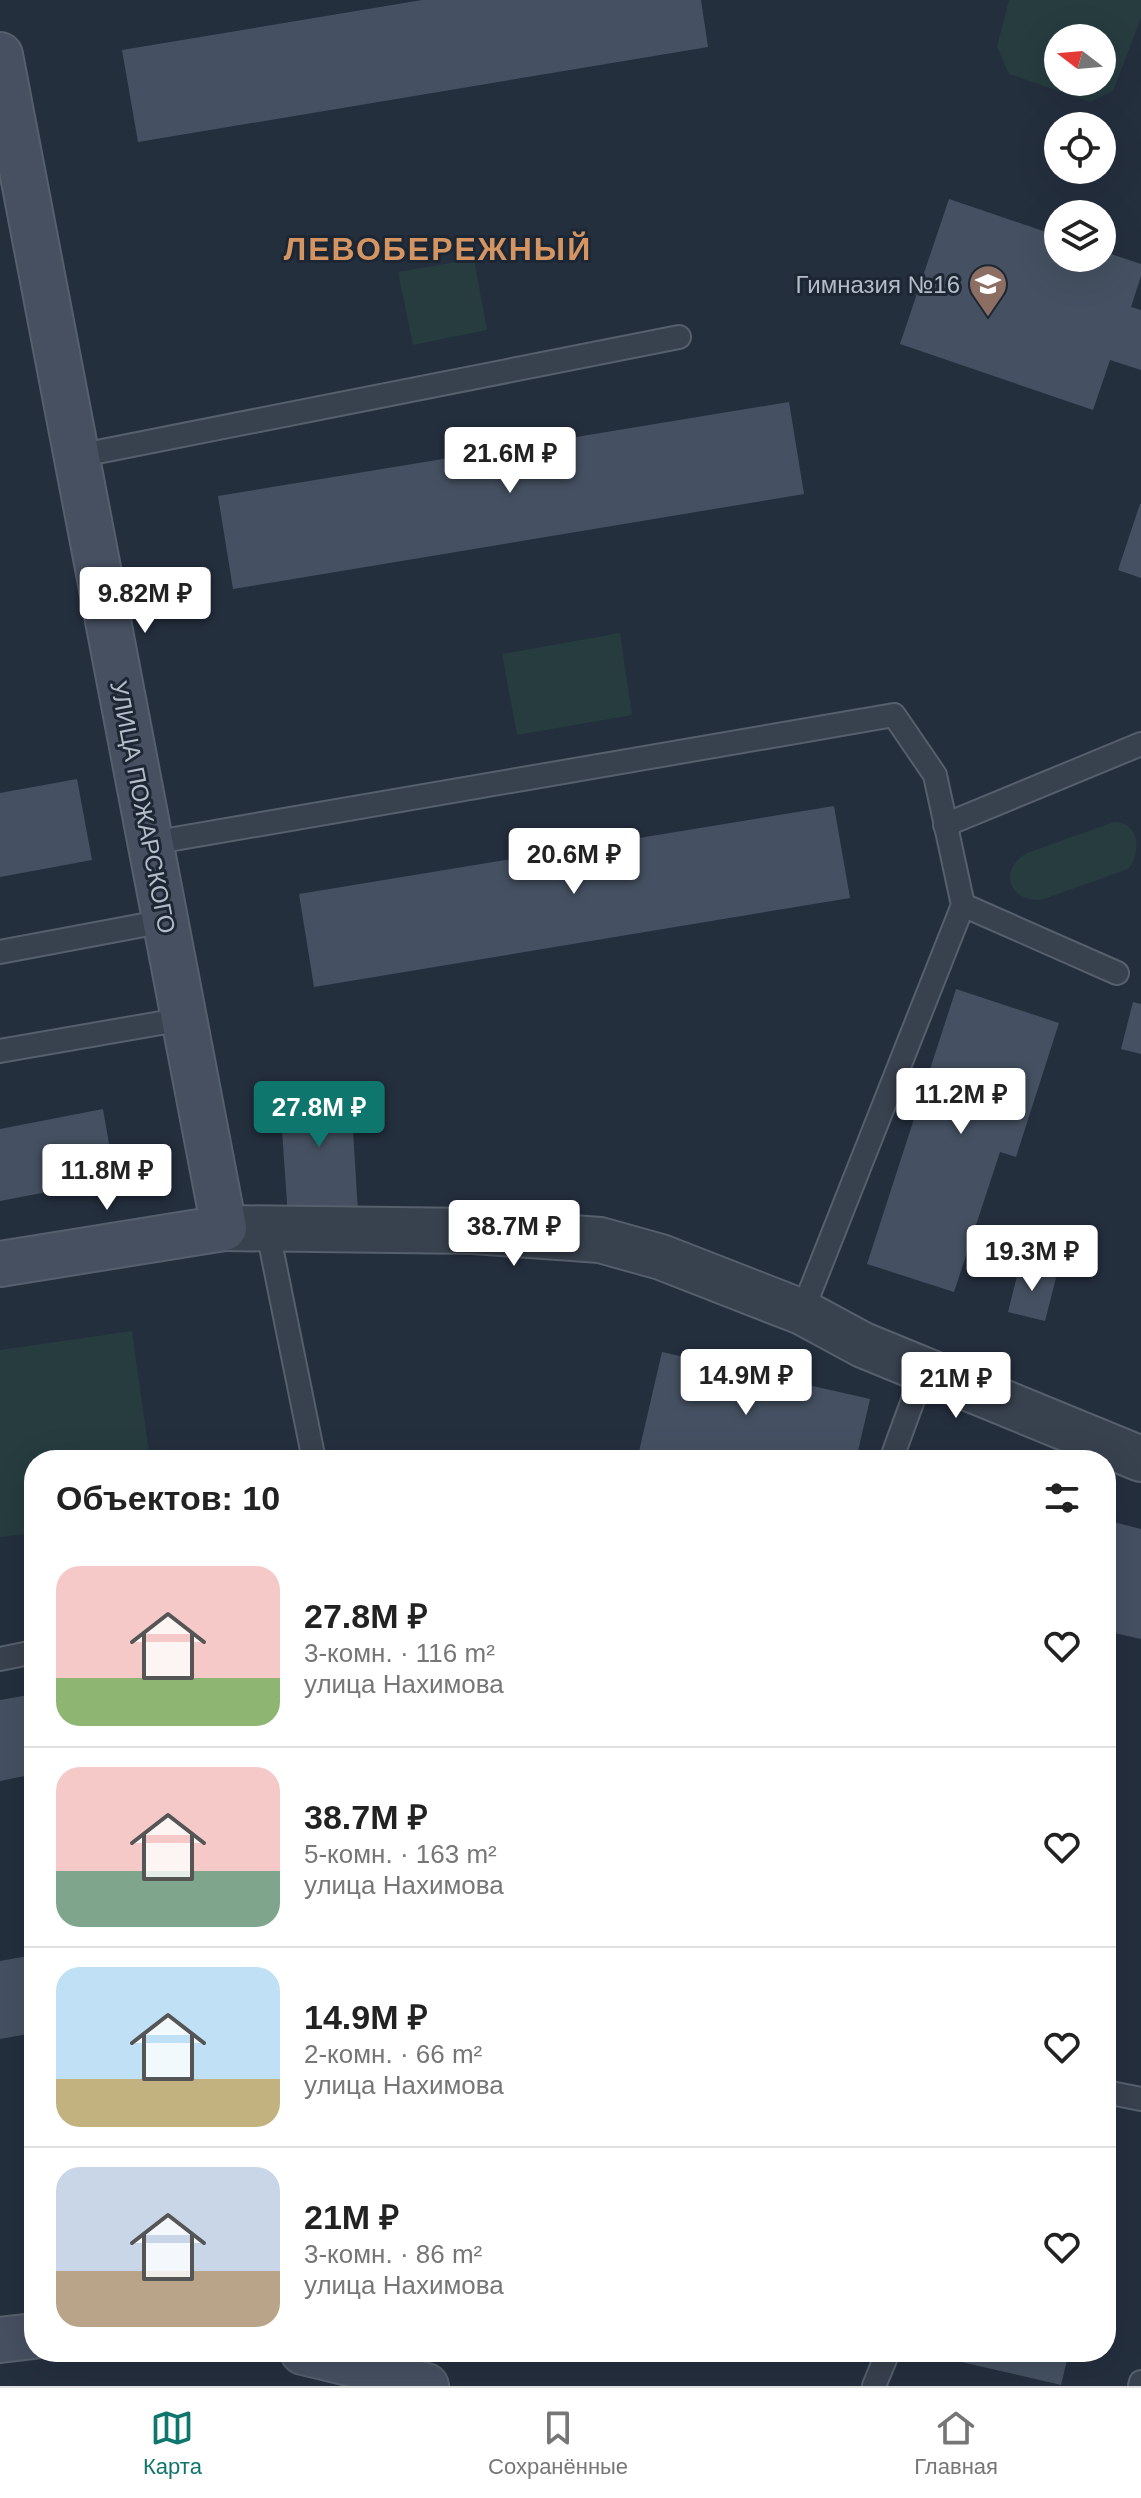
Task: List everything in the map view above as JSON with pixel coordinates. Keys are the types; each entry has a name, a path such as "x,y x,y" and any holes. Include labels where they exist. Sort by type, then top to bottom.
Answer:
{"street":[{"name":"УЛИЦА ПОЖАРСКОГО","path":"0,55 224,1228"},
{"path":"0,1264 224,1228 474,1231 600,1240 661,1257 802,1312 863,1345 1141,1459"},
{"path":"0,2340 24,2337"},
{"path":"344,2362 426,2386"}],"lane":[{"path":"77,456 679,337"},
{"path":"151,843 894,715 935,775 963,905 802,1312"},
{"path":"945,825 1141,744"},
{"path":"963,905 1117,973"},
{"path":"0,952 165,921"},
{"path":"0,1051 184,1019"},
{"path":"267,1227 312,1450"},
{"path":"895,1450 924,1370"},
{"path":"0,1659 24,1654"},
{"path":"1116,2094 1141,2099"},
{"path":"874,2386 884,2362"}],"green space":[{"path":"1009,0 1141,0 1141,18 1116,83 1116,24 1044,24 1044,86 1009,74 997,47"},
{"path":"1073,96 1103,96 1090,102"},
{"path":"474,259 487,330 413,345 398,272"},
{"path":"620,633 632,715 517,735 502,654"},
{"path":"1114,822 1123,823 1134,833 1135,856 1128,869 1041,900 1029,899 1014,890 1010,875 1018,860 1027,853"},
{"path":"132,1331 149,1450 24,1450 24,1534 0,1537 0,1350"}],"building":[{"path":"422,0 701,0 708,47 138,142 122,50"},
{"path":"949,199 1044,231 1044,272 1116,272 1116,256 1141,264 1141,276 1131,307 1141,310 1141,370 1110,360 1093,410 900,344"},
{"path":"789,402 804,494 233,589 218,496"},
{"path":"1141,504 1141,578 1118,570"},
{"path":"77,779 92,860 0,877 0,793"},
{"path":"834,806 850,898 314,987 299,894"},
{"path":"956,989 1059,1023 1016,1157 1000,1152 954,1292 867,1264"},
{"path":"1133,1002 1141,1004 1141,1054 1121,1049"},
{"path":"350,1082 358,1212 288,1217 279,1087"},
{"path":"103,1109 115,1179 0,1201 0,1129"},
{"path":"1020,1264 1057,1274 1045,1321 1008,1312"},
{"path":"662,1352 870,1399 858,1450 639,1450"},
{"path":"1116,1523 1141,1529 1141,1639 1116,1633"},
{"path":"24,1696 24,1776 0,1781 0,1700"},
{"path":"24,1957 24,2035 0,2039 0,1961"},
{"path":"961,2362 1067,2362 1061,2385"}],"place":[{"name":"Гимназия №16","path":"988,318"}],"district":[{"name":"ЛЕВОБЕРЕЖНЫЙ","path":"438,249"}]}
